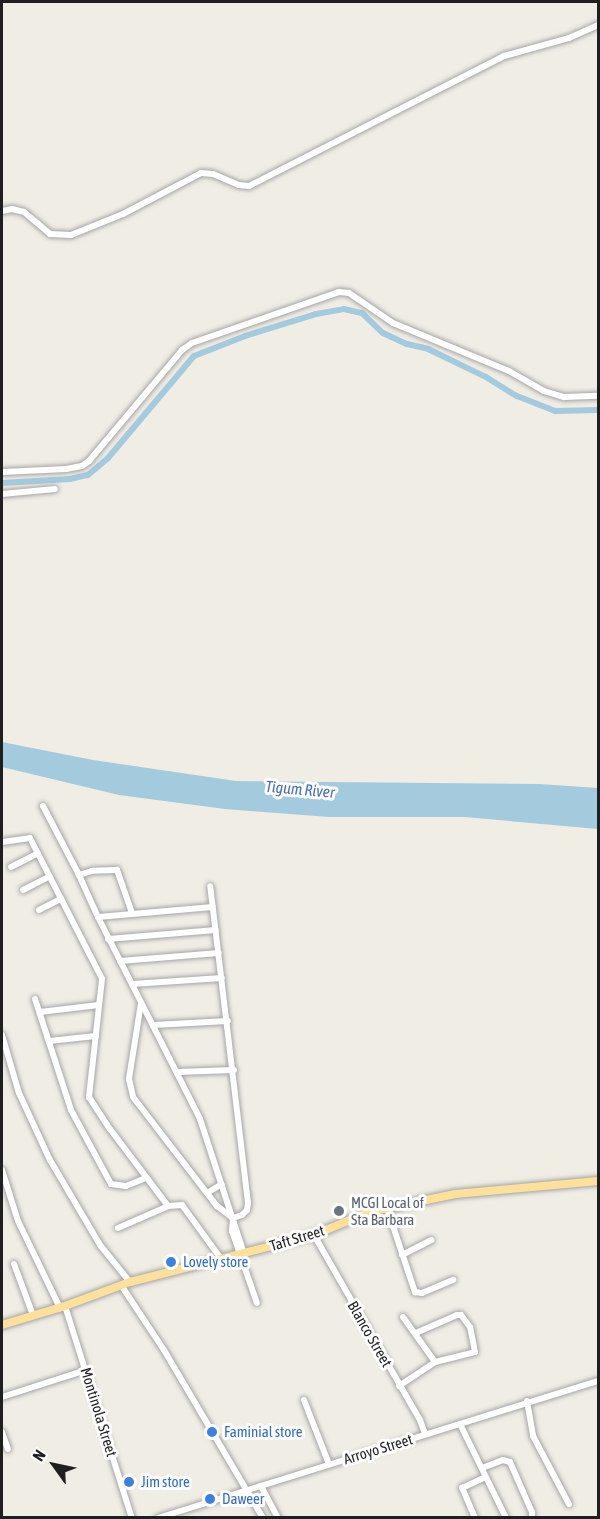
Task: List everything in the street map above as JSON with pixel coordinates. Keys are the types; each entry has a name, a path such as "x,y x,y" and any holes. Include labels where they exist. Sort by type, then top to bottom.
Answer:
{"main road":[{"name":"Taft Street","path":"2,1324 62,1307 130,1282 314,1235 369,1212 455,1194 598,1181"}],"street":[{"path":"2,211 12,209 24,212 50,234 71,235 123,214 201,173 213,174 239,185 249,186 504,56 569,38 598,25"},
{"path":"2,472 82,466 89,462 120,421 187,347 205,337 339,292 349,293 393,323 509,371 544,391 564,397 598,396"},
{"path":"2,494 55,489"},
{"path":"44,806 108,939 200,1119 233,1218 232,1231 257,1302"},
{"path":"2,842 30,838 102,980 89,1097 168,1206"},
{"path":"11,867 38,853"},
{"path":"79,875 92,871 117,870 132,913"},
{"path":"23,890 50,876"},
{"path":"141,1003 129,1079 130,1090 207,1193 227,1216 233,1218 247,1210 248,1203 234,1070 210,886"},
{"path":"39,910 61,899"},
{"path":"98,917 213,907"},
{"path":"108,939 216,930"},
{"path":"120,961 219,953"},
{"path":"132,984 222,978"},
{"path":"35,999 71,1110 111,1184 126,1186 146,1178"},
{"path":"39,1012 99,1005"},
{"path":"153,1025 228,1021"},
{"path":"2,1035 19,1093 50,1160 100,1245 130,1282"},
{"path":"49,1041 96,1036"},
{"path":"177,1072 234,1070"},
{"name":"Montinola Street","path":"2,1170 18,1221 62,1307 86,1370 132,1518"},
{"path":"207,1193 222,1184"},
{"path":"118,1228 168,1206 182,1205 222,1260"},
{"path":"387,1208 415,1292 418,1294 453,1280"},
{"name":"Blanco Street","path":"314,1235 425,1434"},
{"path":"402,1255 431,1240"},
{"path":"14,1264 33,1315"},
{"path":"121,1285 164,1350 263,1518"},
{"path":"399,1386 435,1362 475,1352 470,1327 465,1318 457,1315 416,1333"},
{"path":"403,1317 435,1362"},
{"path":"2,1396 86,1370"},
{"name":"Arroyo Street","path":"158,1518 527,1401 598,1381"},
{"path":"304,1400 329,1464"},
{"path":"527,1401 533,1436 569,1504"},
{"path":"460,1424 506,1518"},
{"path":"2,1432 8,1449"},
{"path":"482,1468 507,1460 532,1512 532,1518"},
{"path":"475,1518 462,1488 486,1477"},
{"path":"261,1485 278,1518"}],"water":[{"name":"Tigum River","path":"2,742 93,760 236,781 539,784 598,788 598,829 465,817 329,817 225,809 119,795 2,767"}],"waterway":[{"path":"2,483 70,479 88,475 108,458 194,356 245,336 316,314 344,309 362,313 383,333 407,344 428,349 486,377 517,396 555,411 598,410"}],"place":[{"name":"MCGI Local of Sta Barbara","path":"339,1211"},
{"name":"Lovely store","path":"171,1262"},
{"name":"Faminial store","path":"212,1432"},
{"name":"Jim store","path":"129,1482"},
{"name":"Daweer","path":"210,1499"}]}
